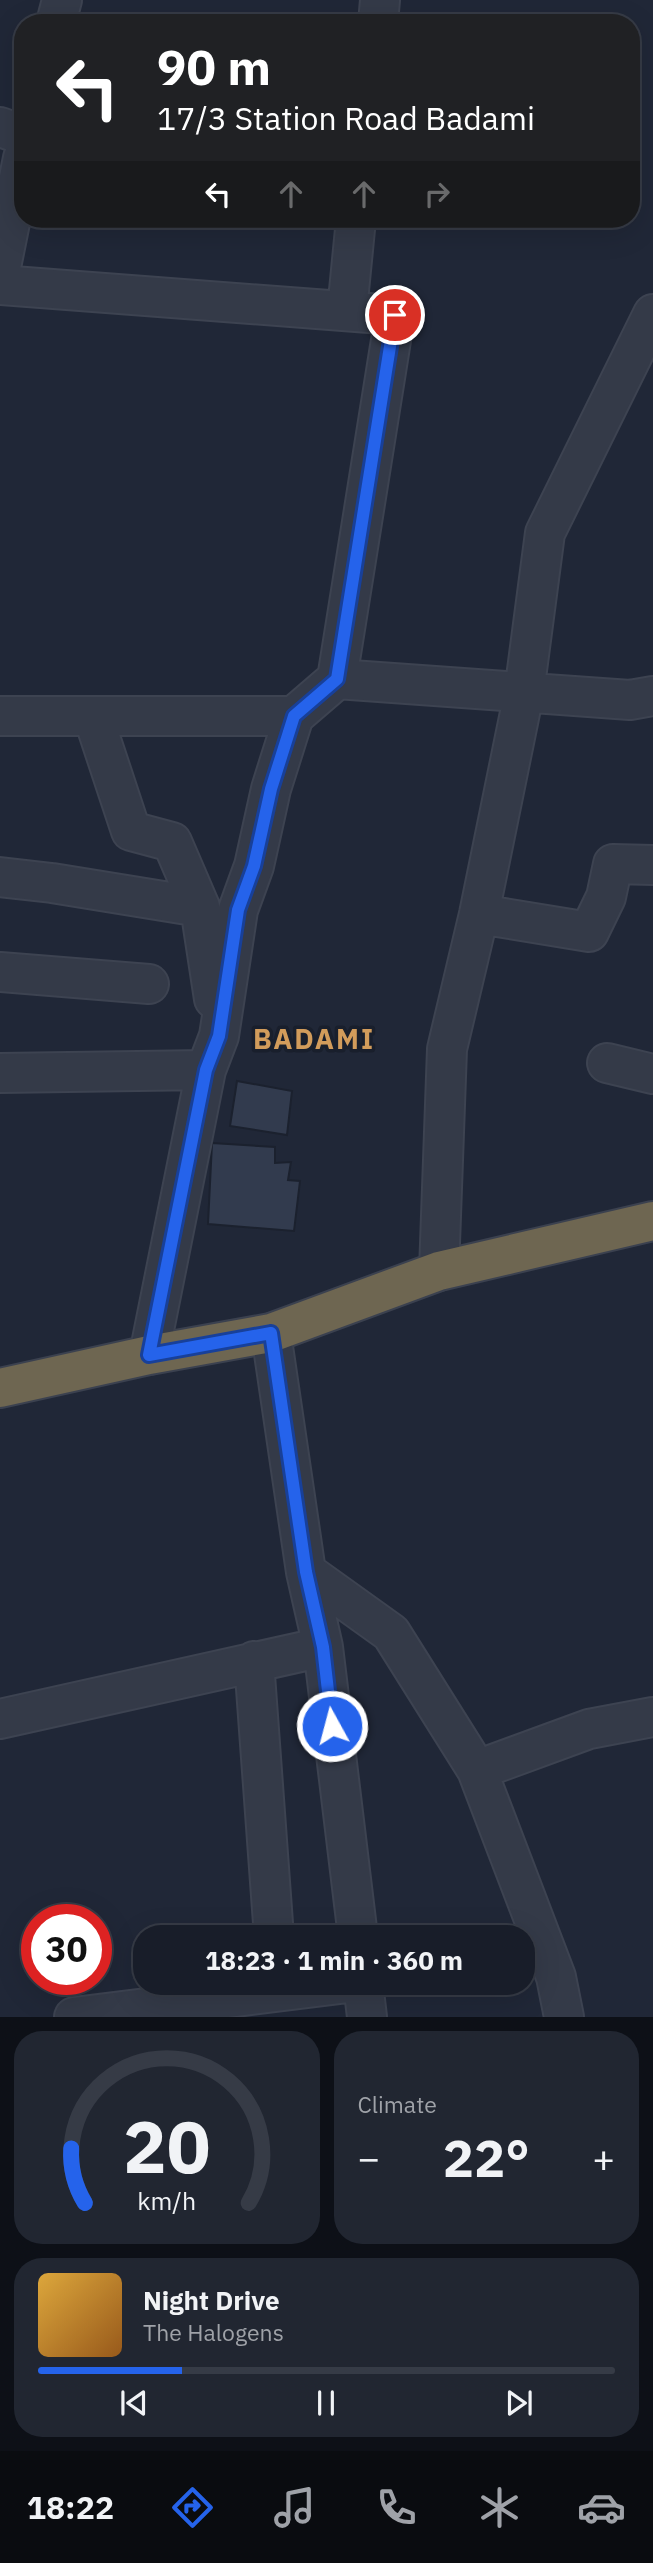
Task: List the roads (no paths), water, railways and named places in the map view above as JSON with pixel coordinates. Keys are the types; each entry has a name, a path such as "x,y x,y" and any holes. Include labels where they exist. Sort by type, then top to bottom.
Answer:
{"highway":[{"path":"0,1388 149,1355 271,1333 439,1271 653,1221"}],"street":[{"path":"379,0 390,0"},
{"path":"0,272 14,203"},
{"path":"347,311 355,228"},
{"path":"0,285 395,315 337,679 294,716 271,789 254,866 238,910 213,1053 149,1355"},
{"path":"439,1271 447,1049 479,914 524,693 545,533 653,314"},
{"path":"337,679 630,700 653,696"},
{"path":"0,716 294,716"},
{"path":"93,716 131,831 172,842 200,907 213,1053"},
{"path":"479,914 589,932 606,897 613,864 653,865"},
{"path":"0,877 200,907"},
{"path":"0,972 149,984"},
{"path":"0,1073 213,1053"},
{"path":"607,1063 653,1074"},
{"path":"271,1333 306,1572 323,1647 357,1925"},
{"path":"306,1572 391,1633 477,1770 556,1977 564,2017"},
{"path":"0,1719 323,1647"},
{"path":"254,1661 273,1925"},
{"path":"477,1770 589,1729 653,1717"},
{"path":"74,2017 224,1995"},
{"path":"364,1995 367,2017"}],"district":[{"name":"BADAMI","path":"314,1038"}]}
